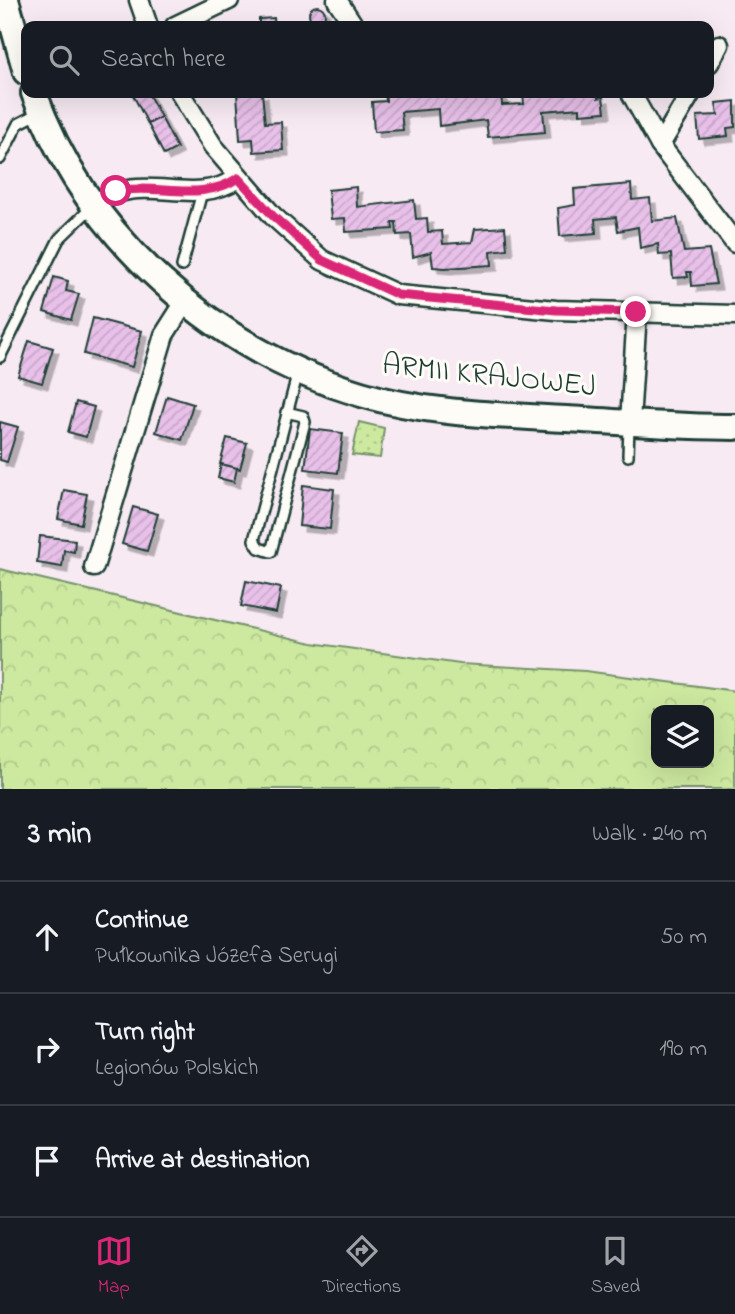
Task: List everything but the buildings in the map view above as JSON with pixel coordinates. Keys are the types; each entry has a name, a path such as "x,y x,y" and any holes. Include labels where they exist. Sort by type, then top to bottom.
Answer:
{"main road":[{"path":"6,0 21,54"},
{"name":"ARMII KRAJOWEJ","path":"37,103 68,169 94,205 142,261 185,302 250,346 299,371 362,394 422,407 512,416 735,427"}],"street":[{"path":"139,0 146,21"},
{"path":"185,21 229,0"},
{"path":"337,0 351,21"},
{"path":"714,54 719,45"},
{"path":"183,98 213,146 273,216 322,260 398,295 556,310 735,315"},
{"path":"634,98 660,145 735,243"},
{"path":"660,145 688,98"},
{"path":"94,205 116,191 138,187 202,192 222,187 238,178"},
{"path":"94,568 164,335 185,302"},
{"path":"630,422 636,312"}],"lane":[{"path":"0,159 18,124 37,103"},
{"path":"182,266 202,192"},
{"path":"0,357 59,239 85,210 94,205"},
{"path":"286,412 303,416 305,422 271,552 259,548 254,540 286,412 299,371"},
{"path":"628,456 630,422"}],"green space":[{"path":"359,422 384,428 380,458 352,455"},
{"path":"0,569 312,643 460,664 585,671 735,691 735,789 0,789"}],"route":[{"path":"116,191 138,187 202,192 222,187 238,178 273,216 322,260 398,295 556,310 636,312"}]}
